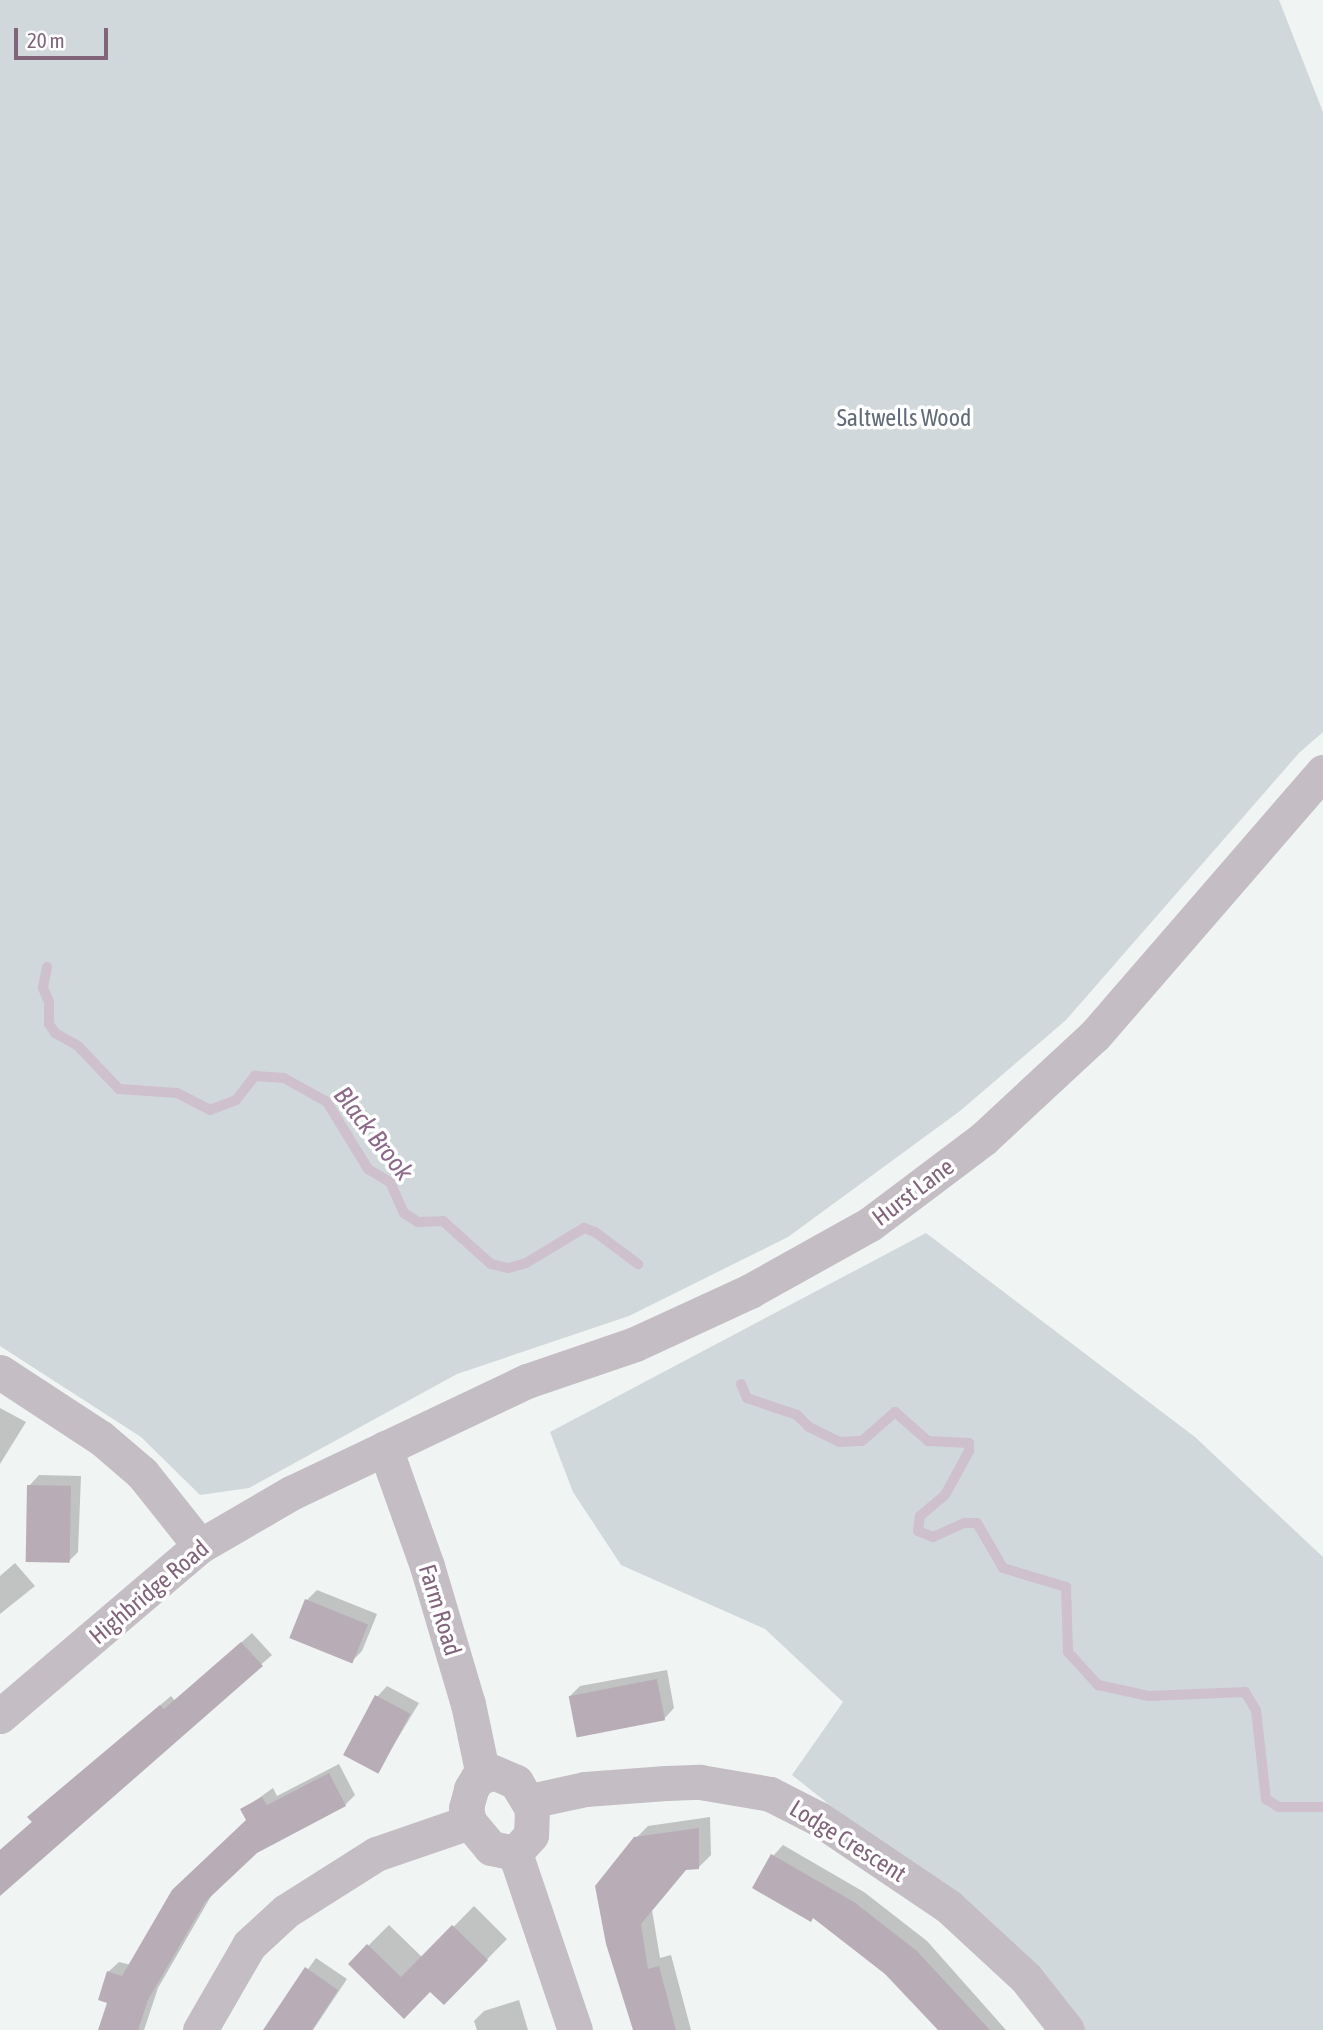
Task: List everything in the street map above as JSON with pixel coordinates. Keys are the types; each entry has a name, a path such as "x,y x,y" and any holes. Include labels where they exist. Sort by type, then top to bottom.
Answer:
{"street":[{"name":"Hurst Lane","path":"385,1448 527,1381 635,1344 750,1291 870,1224 984,1138 1095,1035 1323,772"},
{"path":"0,1372 101,1438 142,1473 200,1546"},
{"name":"Highbridge Road","path":"0,1716 200,1546 291,1493 385,1448"},
{"name":"Farm Road","path":"385,1448 427,1566 468,1704 484,1775"},
{"path":"484,1775 509,1777 530,1801 531,1835 515,1853 491,1847 469,1822 467,1798 484,1775"},
{"name":"Lodge Crescent","path":"530,1801 584,1789 700,1782 770,1794 819,1819 948,1906 1026,1978 1067,2030"},
{"path":"200,2030 249,1945 286,1911 376,1854 469,1822"},
{"path":"515,1853 575,2030"}],"green space":[{"name":"Saltwells Wood","path":"0,0 1279,0 1323,112 1323,732 1299,753 1066,1020 960,1111 788,1237 629,1316 457,1374 249,1488 200,1495 141,1437 0,1346"},
{"path":"926,1233 1195,1437 1323,1557 1323,2030 1081,2030 1032,1965 792,1775 843,1702 765,1629 621,1565 573,1492 550,1432"}],"building":[{"path":"27,1485 71,1486 70,1563 26,1562"},
{"path":"305,1599 368,1624 352,1663 289,1638"},
{"path":"241,1642 263,1666 0,1896 0,1850 32,1822 27,1817 160,1705 164,1709"},
{"path":"657,1679 665,1720 577,1737 569,1696"},
{"path":"375,1695 410,1714 378,1774 343,1755"},
{"path":"329,1773 346,1806 257,1853 205,1902 148,2000 138,2030 98,2030 107,2003 98,2000 107,1971 122,1976 172,1890 246,1820 240,1809 262,1797 267,1805"},
{"path":"699,1828 699,1869 686,1870 641,1924 648,1969 659,1966 676,2030 633,2030 606,1944 595,1886 634,1837"},
{"path":"771,1854 854,1902 917,1951 990,2030 938,2030 885,1974 813,1918 811,1922 752,1888"},
{"path":"452,1925 488,1960 444,2005 430,1992 404,2019 348,1964 367,1944 401,1977"},
{"path":"305,1967 338,1990 312,2030 263,2030"}],"waterway":[{"name":"Black Brook","path":"47,967 43,988 49,1002 49,1024 55,1033 78,1046 119,1089 177,1093 210,1110 236,1100 255,1076 284,1078 327,1102 368,1169 390,1182 404,1213 418,1222 443,1221 491,1264 509,1268 526,1263 584,1228 595,1232 638,1264"},
{"name":"Black Brook","path":"741,1384 747,1398 797,1415 809,1427 840,1442 862,1441 895,1412 928,1441 969,1443 969,1451 945,1495 920,1516 918,1531 933,1537 965,1523 977,1523 1003,1568 1066,1587 1068,1652 1098,1685 1149,1696 1245,1692 1256,1710 1266,1799 1279,1807 1323,1807"}]}
